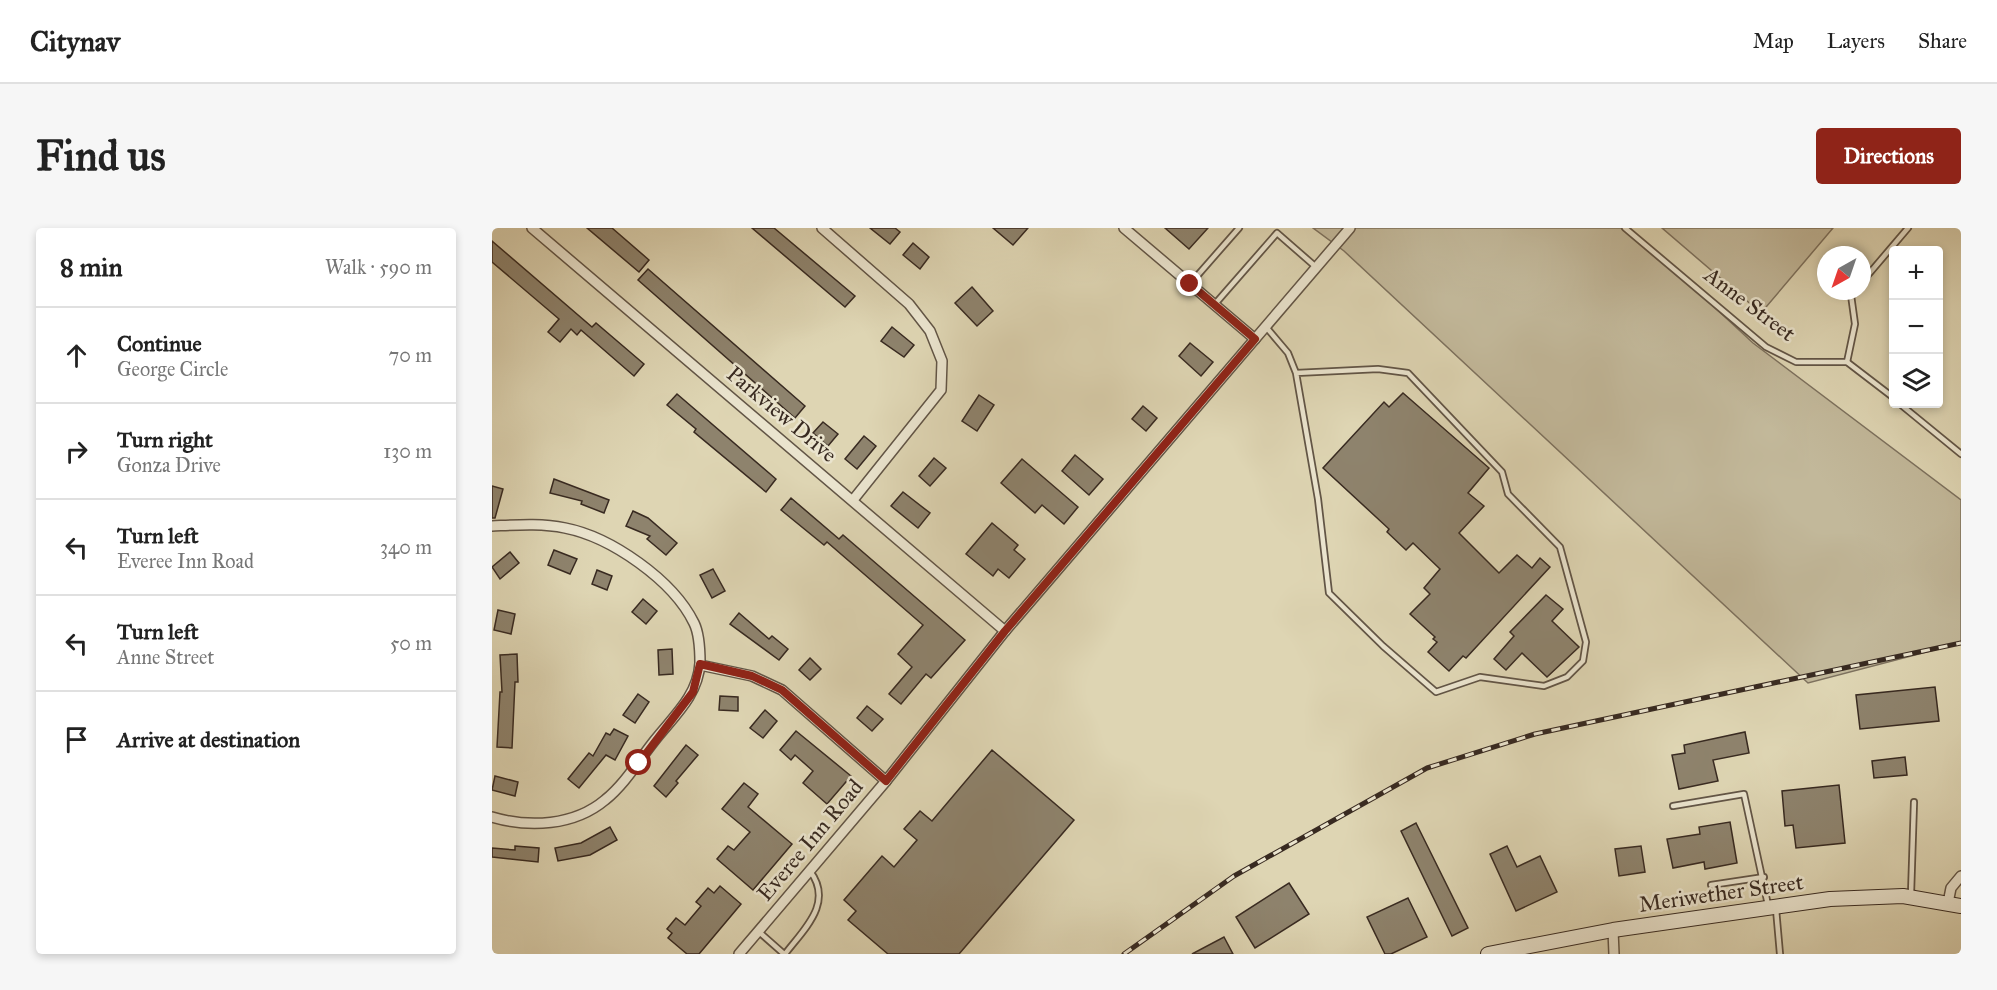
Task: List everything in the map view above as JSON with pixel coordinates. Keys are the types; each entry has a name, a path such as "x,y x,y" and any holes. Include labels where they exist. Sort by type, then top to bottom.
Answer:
{"street":[{"name":"Parkview Drive","path":"532,228 1005,631"},
{"path":"822,228 909,304 930,330 942,361 941,390 854,500"},
{"path":"1124,228 1255,339"},
{"name":"Everee Inn Road","path":"739,954 886,781 1005,631 1350,228"},
{"path":"492,526 543,525 566,528 599,538 633,558 682,603 695,625 700,664 693,692 639,763 604,800 564,820 542,824 512,823 492,817"},
{"path":"700,664 752,676 782,690 886,781"},
{"path":"1954,904 1951,888 1961,876"},
{"name":"Meriwether Street","path":"1488,954 1613,930 1830,899 1911,897 1954,904"},
{"path":"1613,930 1614,954"}],"lane":[{"path":"1190,284 1239,228"},
{"path":"1271,228 1316,267"},
{"name":"Anne Street","path":"1625,228 1766,347 1796,362 1847,362"},
{"path":"1871,271 1908,228"},
{"path":"1214,305 1276,233"},
{"path":"1852,300 1855,324 1847,362 1889,395"},
{"path":"1266,327 1287,353 1296,373 1318,500 1329,593 1383,646 1436,692 1480,677 1544,686 1567,677 1583,661 1586,642 1560,547 1508,494 1502,472 1408,373 1378,369 1296,373"},
{"path":"1905,408 1961,454"},
{"path":"1673,806 1744,794 1773,907 1780,954"},
{"path":"1911,897 1914,802"},
{"path":"758,931 784,954 812,919 818,905 821,894 819,882 809,870"},
{"path":"1711,885 1764,877"}],"shaded area":[{"path":"1313,228 1629,228 1753,343 1961,500 1961,643 1808,683 1344,251"},
{"path":"1662,228 1833,228 1761,313"}],"building":[{"path":"587,228 612,228 649,260 639,272"},
{"path":"752,228 774,228 855,296 845,307"},
{"path":"870,228 895,228 900,232 890,244"},
{"path":"993,228 1028,228 1013,245"},
{"path":"1165,228 1208,228 1189,249"},
{"path":"492,241 592,327 596,323 644,364 634,376 581,330 577,335 571,329 560,342 548,332 559,319 492,262"},
{"path":"913,243 929,257 920,269 903,255"},
{"path":"648,269 805,406 795,418 638,280"},
{"path":"972,287 993,311 977,326 955,303"},
{"path":"892,327 914,345 904,357 881,341"},
{"path":"1190,343 1213,362 1201,376 1179,356"},
{"path":"1403,393 1489,468 1468,493 1484,506 1459,533 1499,573 1517,555 1532,568 1540,558 1550,567 1466,658 1463,656 1449,671 1428,652 1437,642 1433,639 1435,637 1410,614 1430,594 1424,588 1440,569 1413,543 1406,550 1387,532 1389,529 1323,468 1384,402 1389,407"},
{"path":"677,394 776,479 766,492 694,432 696,429 667,405"},
{"path":"979,395 994,405 977,431 962,421"},
{"path":"1143,406 1157,418 1146,431 1132,419"},
{"path":"823,422 838,434 828,446 813,433"},
{"path":"864,436 876,446 857,469 845,459"},
{"path":"1075,455 1103,479 1089,495 1062,471"},
{"path":"934,458 946,468 930,486 919,476"},
{"path":"1022,459 1078,507 1064,524 1042,505 1035,513 1001,483"},
{"path":"554,479 609,500 604,513 581,504 582,501 550,493"},
{"path":"492,486 503,489 495,518 492,518"},
{"path":"903,492 930,513 918,528 891,506"},
{"path":"791,498 839,539 843,535 965,640 931,678 926,674 901,704 889,694 912,667 898,654 923,625 827,542 824,545 781,510"},
{"path":"633,511 648,518 677,543 666,555 647,539 650,536 626,526"},
{"path":"992,523 1018,545 1014,550 1025,559 1009,578 998,569 993,576 966,554"},
{"path":"554,550 577,559 570,574 548,565"},
{"path":"510,552 519,563 500,579 492,567"},
{"path":"713,569 725,591 712,598 700,575"},
{"path":"597,570 612,576 607,590 592,584"},
{"path":"1546,595 1563,609 1552,621 1579,647 1547,677 1522,653 1506,670 1494,659 1514,636 1510,632"},
{"path":"643,599 657,611 646,624 632,612"},
{"path":"498,610 515,614 511,634 494,630"},
{"path":"739,613 769,639 772,636 788,649 779,660 730,624"},
{"path":"672,649 673,674 659,675 658,650"},
{"path":"517,654 518,682 515,682 512,748 497,747 500,692 502,692 500,655"},
{"path":"810,658 821,669 810,680 799,670"},
{"path":"1935,687 1939,721 1860,729 1856,695"},
{"path":"638,694 649,702 635,723 623,715"},
{"path":"720,696 738,697 738,711 719,710"},
{"path":"867,706 883,719 872,731 857,718"},
{"path":"765,710 777,721 763,738 750,728"},
{"path":"614,729 628,736 615,760 606,755 579,788 568,779 589,753 593,756 606,733 610,735"},
{"path":"796,731 851,776 827,804 803,783 813,771 795,755 791,760 780,750"},
{"path":"1745,732 1749,753 1713,760 1718,781 1679,789 1672,755 1685,753 1684,745"},
{"path":"686,745 698,755 666,797 654,786"},
{"path":"992,750 1074,820 959,954 888,954 848,920 856,911 844,900 882,856 894,867 917,840 904,829 920,811 932,821"},
{"path":"1905,757 1907,775 1874,778 1872,761"},
{"path":"495,776 518,782 515,796 492,790"},
{"path":"744,783 758,794 748,807 792,844 753,890 717,859 728,846 734,850 750,832 722,809"},
{"path":"1839,785 1845,843 1796,848 1793,825 1785,826 1782,791"},
{"path":"1730,822 1737,863 1705,869 1704,862 1673,868 1667,839 1700,834 1699,827"},
{"path":"1416,823 1468,928 1452,936 1401,831"},
{"path":"610,827 617,840 590,855 558,861 555,848 581,843"},
{"path":"515,846 539,848 538,862 492,857 492,848 515,850"},
{"path":"1507,846 1517,867 1540,856 1557,892 1516,911 1490,854"},
{"path":"1641,846 1645,872 1619,876 1615,849"},
{"path":"1289,883 1309,914 1255,948 1236,917"},
{"path":"720,886 741,904 699,954 687,954 668,938 672,933 667,929 676,918 685,925 701,906 696,902 708,888 714,893"},
{"path":"1408,898 1427,937 1391,954 1385,954 1367,917"},
{"path":"1224,937 1233,954 1192,954"}],"railway":[{"path":"1124,954 1234,876 1427,768 1535,734 1961,643"}],"route":[{"path":"639,763 693,692 700,664 752,676 782,690 886,781 1005,631 1255,339 1190,284"}]}
